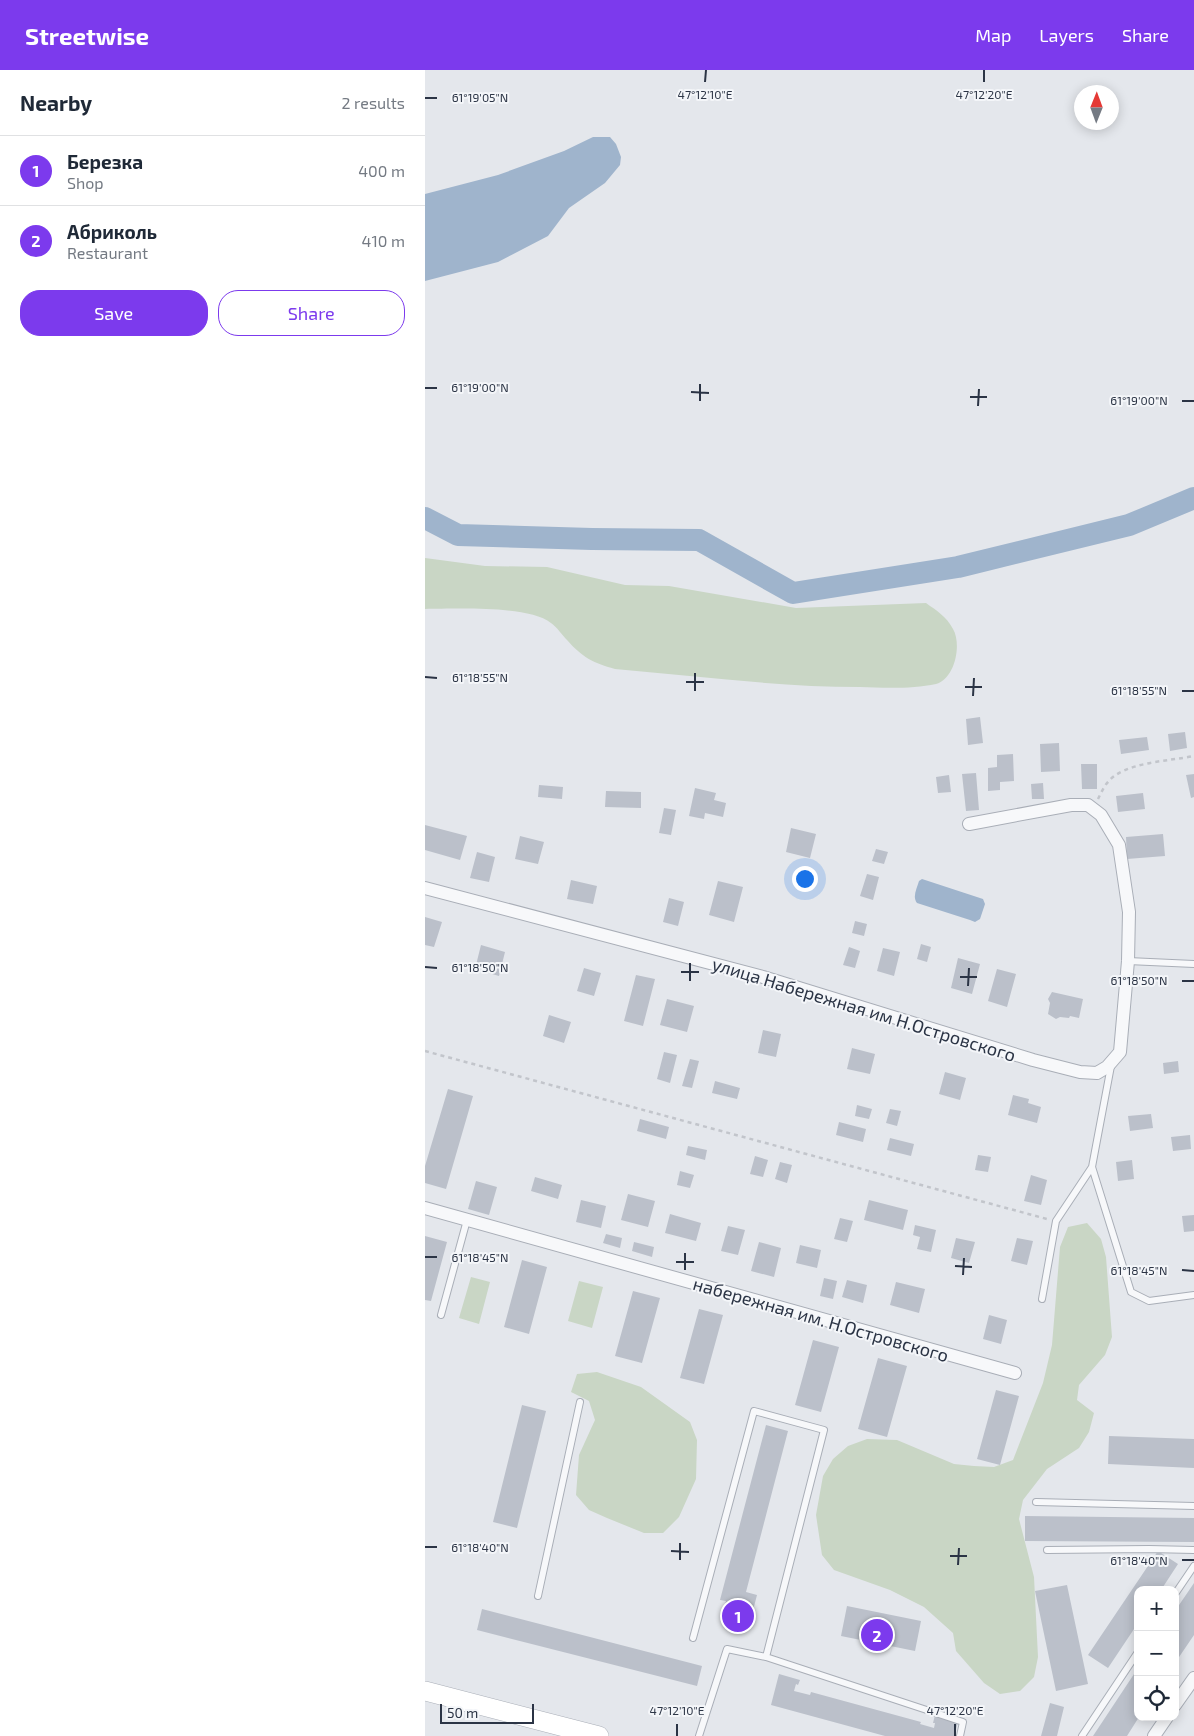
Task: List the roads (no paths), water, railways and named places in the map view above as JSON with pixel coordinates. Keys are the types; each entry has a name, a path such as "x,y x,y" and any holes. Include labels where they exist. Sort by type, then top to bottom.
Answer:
{"street":[{"path":"969,824 1071,805 1088,805 1101,815 1119,845 1129,912 1120,1052 1111,1062"},
{"name":"улица Набережная им Н.Островского","path":"425,888 763,977 1071,1070 1097,1073 1111,1062"},
{"name":"набережная им. Н.Островского","path":"425,1208 1015,1373"},
{"path":"1179,1699 1194,1678"},
{"path":"425,1691 599,1736"},
{"path":"1154,1736 1164,1721"}],"lane":[{"path":"1127,961 1194,964"},
{"path":"1042,1299 1056,1221 1092,1167 1111,1062"},
{"path":"1092,1167 1131,1292 1149,1301 1194,1295"},
{"path":"441,1315 467,1220"},
{"path":"538,1596 580,1402"},
{"path":"693,1638 753,1412 824,1430 766,1657"},
{"path":"1035,1502 1194,1506"},
{"path":"1047,1550 1194,1550"},
{"path":"1179,1588 1194,1566"},
{"path":"699,1736 727,1649 766,1657 963,1722 960,1736"},
{"path":"1083,1736 1134,1658"}],"water":[{"path":"593,137 610,137 616,144 621,157 620,165 605,183 569,208 548,236 498,262 425,281 425,194 498,175 564,151"},
{"path":"922,879 983,899 985,904 980,919 975,922 917,903 915,892 919,881"}],"waterway":[{"path":"425,518 458,535 699,540 793,593 958,567 1129,525 1194,498"}],"place":[{"name":"Березка","path":"738,1616"},
{"name":"Абриколь","path":"877,1635"}]}
